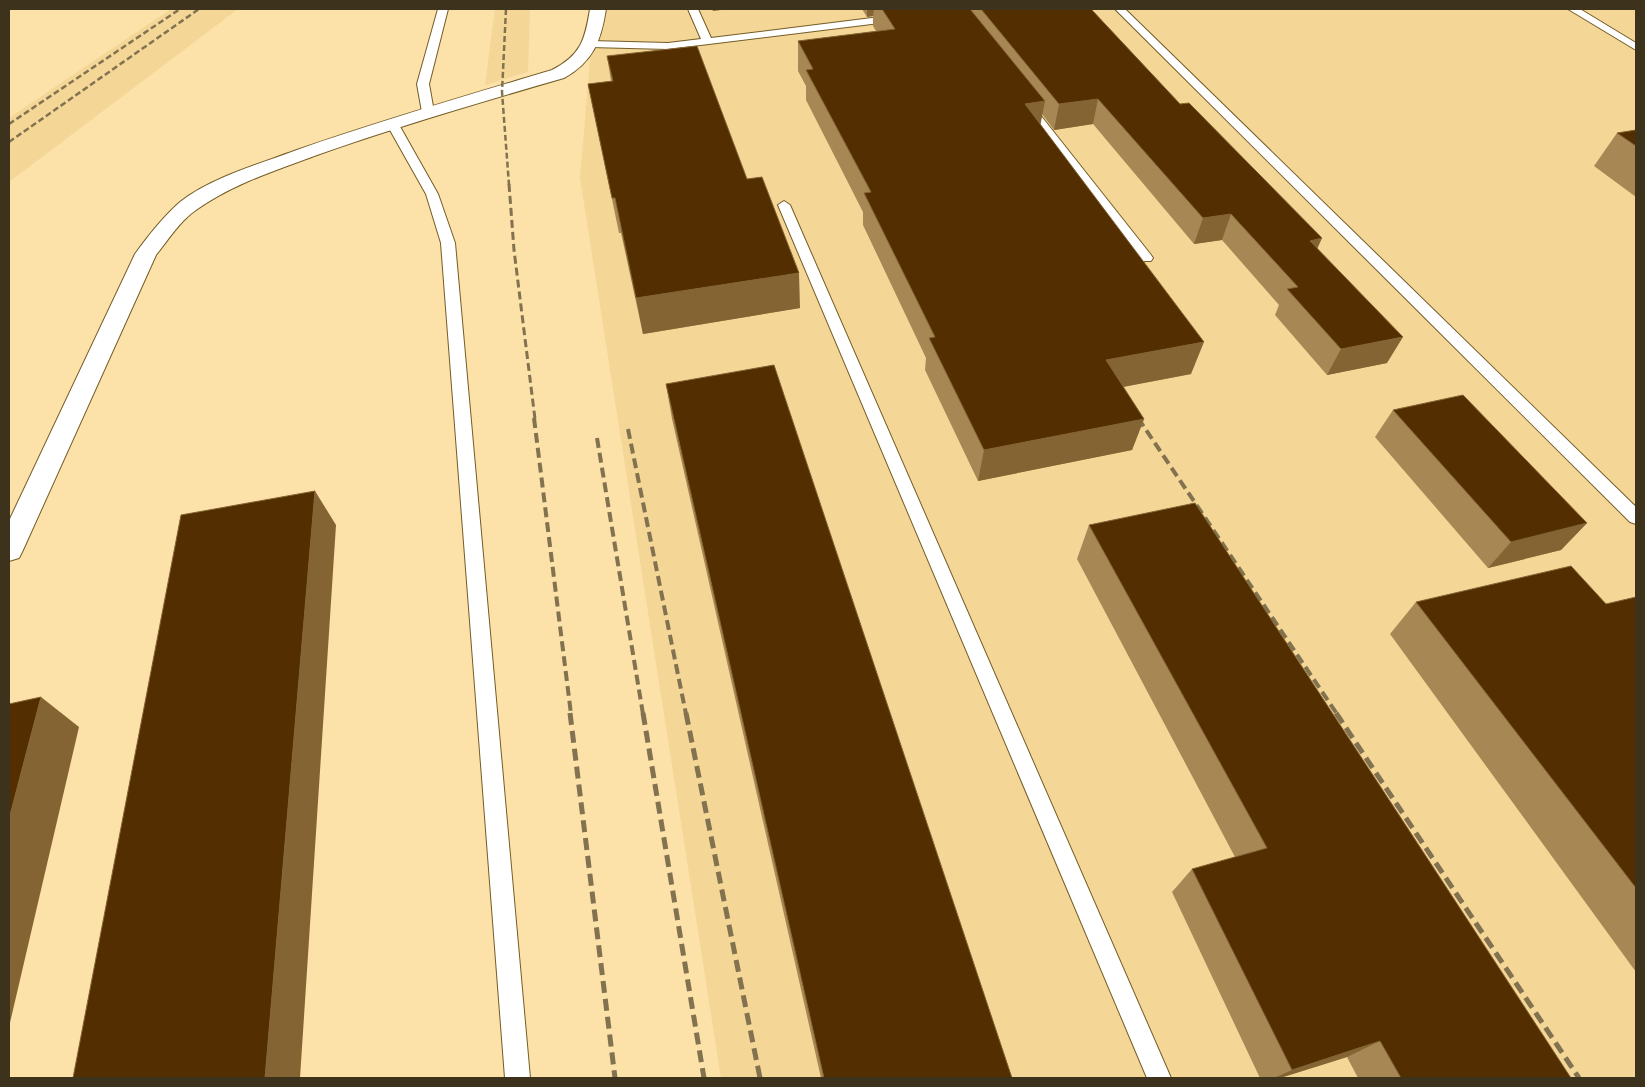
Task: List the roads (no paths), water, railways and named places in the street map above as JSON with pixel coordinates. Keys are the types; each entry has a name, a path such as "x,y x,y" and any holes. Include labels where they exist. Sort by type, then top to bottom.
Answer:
{"street":[{"path":"9,550 146,254 166,228 188,206 219,188 323,145 558,74 576,66 590,44 598,9"}],"lane":[{"path":"428,112 423,84 443,9"},
{"path":"693,9 707,41"},
{"path":"1120,9 1636,517"},
{"path":"1573,9 1636,47"},
{"path":"590,44 646,47 904,17"},
{"path":"1020,96 1146,258"},
{"path":"392,123 432,194 448,243 518,1078"},
{"path":"784,205 1159,1078"}],"railway":[{"path":"9,124 180,9"},
{"path":"9,142 199,9"},
{"path":"506,9 502,92 509,185"},
{"path":"509,184 514,250 535,419"},
{"path":"1135,413 1139,419"},
{"path":"534,418 571,714"},
{"path":"1138,418 1337,714"},
{"path":"628,429 686,714"},
{"path":"597,438 643,714"},
{"path":"570,713 615,1078"},
{"path":"643,713 704,1078"},
{"path":"686,713 760,1078"},
{"path":"1336,713 1579,1078"}]}
